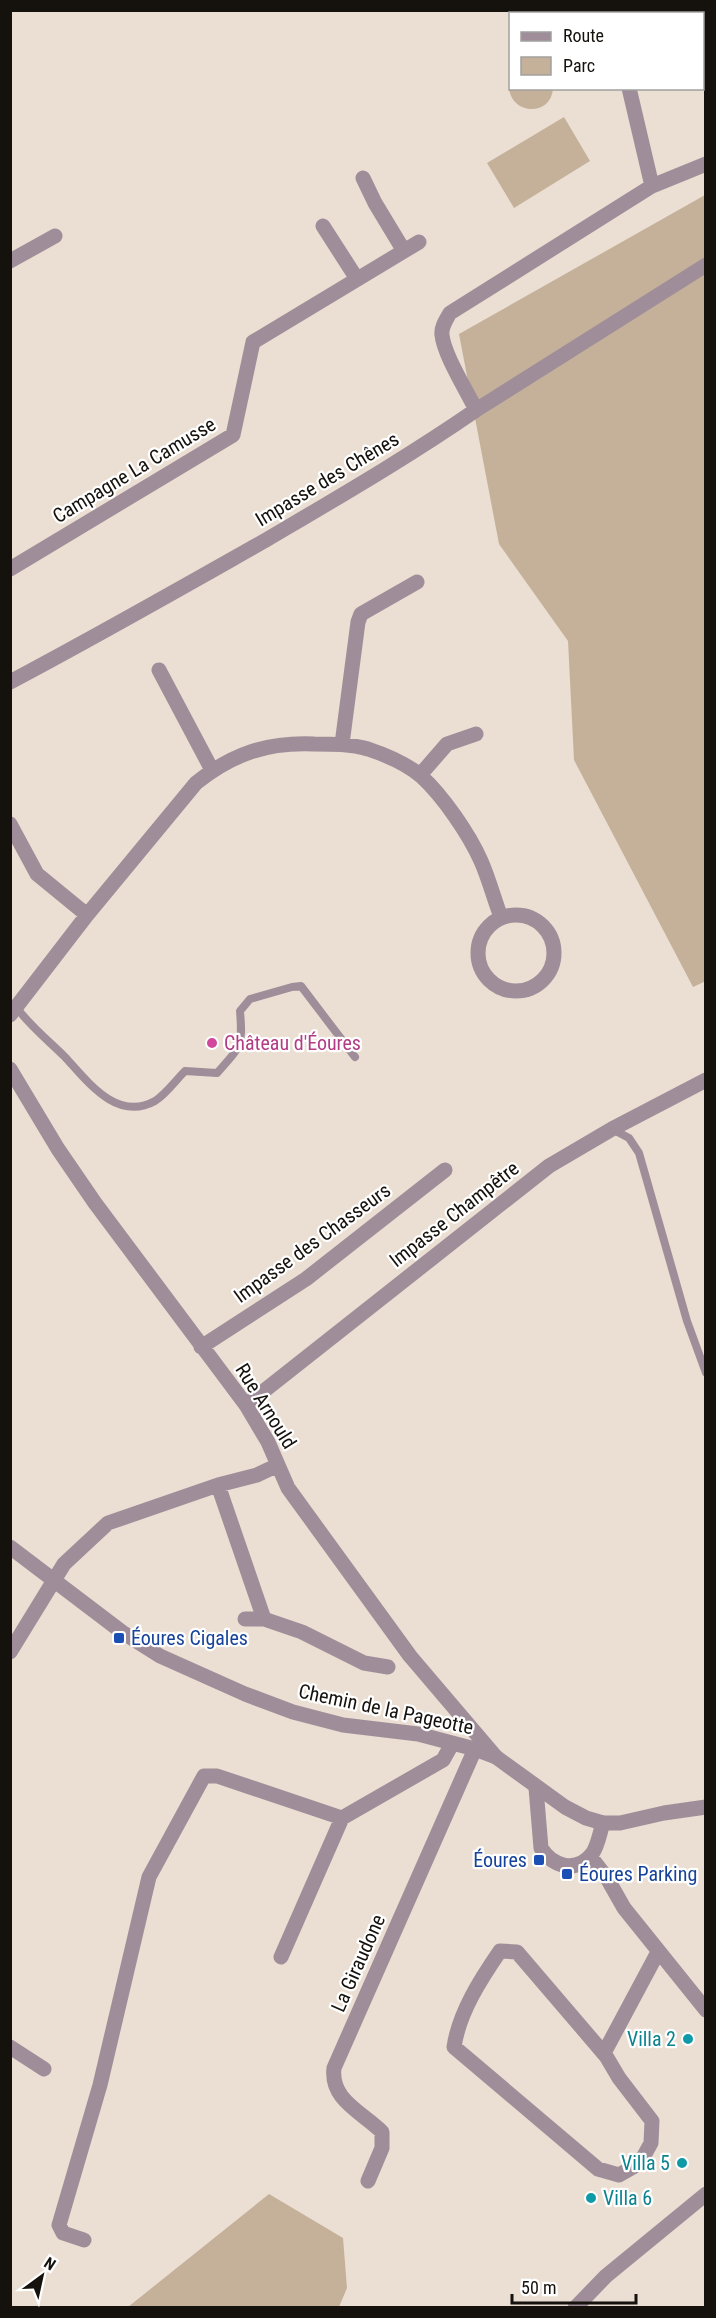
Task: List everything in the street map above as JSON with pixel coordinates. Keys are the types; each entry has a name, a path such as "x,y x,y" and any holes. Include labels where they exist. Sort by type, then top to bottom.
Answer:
{"street":[{"path":"629,90 652,186"},
{"path":"476,410 446,351 441,334 443,324 450,313 541,258 652,186 705,164"},
{"path":"363,177 375,203 404,251"},
{"path":"323,226 357,279"},
{"path":"10,261 55,236"},
{"name":"Campagne La Camusse","path":"10,569 233,435 253,342 419,242"},
{"name":"Impasse des Chênes","path":"10,682 123,622 428,444 476,410 705,265"},
{"path":"342,744 358,622 361,614 417,582"},
{"path":"159,670 212,770"},
{"path":"420,775 447,744 476,734"},
{"path":"14,1012 87,915 196,783 212,770 236,757 263,747 300,743 342,744 366,748 391,758 420,775 456,819 481,861 501,917"},
{"path":"10,824 37,874 87,915"},
{"path":"514,914 527,916 539,922 548,933 553,945 554,958 550,971 542,982 530,989 517,992 504,990 492,984 483,974 478,961 477,948 481,935 489,924 501,917 514,914"},
{"name":"Rue Arnould","path":"10,1069 58,1149 201,1347 246,1405 268,1442 288,1488 410,1656 495,1757"},
{"name":"Impasse Champêtre","path":"246,1405 549,1166 612,1129 705,1080"},
{"name":"Impasse des Chasseurs","path":"201,1347 306,1279 445,1170"},
{"path":"10,1652 64,1564 108,1523 218,1485 257,1475 278,1465"},
{"path":"218,1485 264,1619"},
{"name":"Chemin de la Pageotte","path":"10,1547 122,1632 160,1656 245,1694 293,1712 344,1725 418,1734 475,1749 495,1757 565,1807 586,1818 603,1823 620,1823 705,1807"},
{"path":"244,1620 264,1619 302,1632 364,1663 388,1667"},
{"path":"281,1957 342,1818 443,1760 452,1744"},
{"name":"La Giraudone","path":"368,2181 382,2148 382,2132 340,2096 332,2081 334,2068 475,1749"},
{"path":"84,2240 63,2233 59,2225 100,2085 149,1877 204,1776 217,1776 342,1818"},
{"path":"536,1788 539,1839 546,1856 561,1865 581,1863 590,1856 603,1823"},
{"path":"590,1856 607,1878 624,1908 705,2010"},
{"path":"500,1951 517,1952 604,2054 652,2121 651,2143 640,2163 619,2175 598,2169 454,2047 456,2032 481,1978 500,1951"},
{"path":"604,2054 658,1952"},
{"path":"10,2047 45,2069"},
{"path":"575,2307 606,2276 705,2194"}],"lane":[{"path":"14,1012 39,1030 102,1096 117,1104 130,1107 145,1105 157,1100 184,1071 217,1073 239,1048 242,1038 240,1011 250,999 292,987 301,987 355,1057"},
{"path":"612,1129 628,1138 639,1153 687,1321 705,1374"}],"green space":[{"path":"509,90 553,90 550,99 544,106 536,109 519,105 512,99"},
{"path":"564,117 590,161 514,208 487,163"},
{"path":"705,195 706,981 693,987 574,760 568,641 499,544 459,334"},
{"path":"269,2194 343,2238 347,2288 339,2307 128,2307"}],"place":[{"name":"Château d'Éoures","path":"212,1043"},
{"name":"Éoures Cigales","path":"119,1638"},
{"name":"Éoures","path":"539,1860"},
{"name":"Éoures Parking","path":"567,1874"},
{"name":"Villa 2","path":"688,2039"},
{"name":"Villa 5","path":"682,2163"},
{"name":"Villa 6","path":"591,2198"}]}
